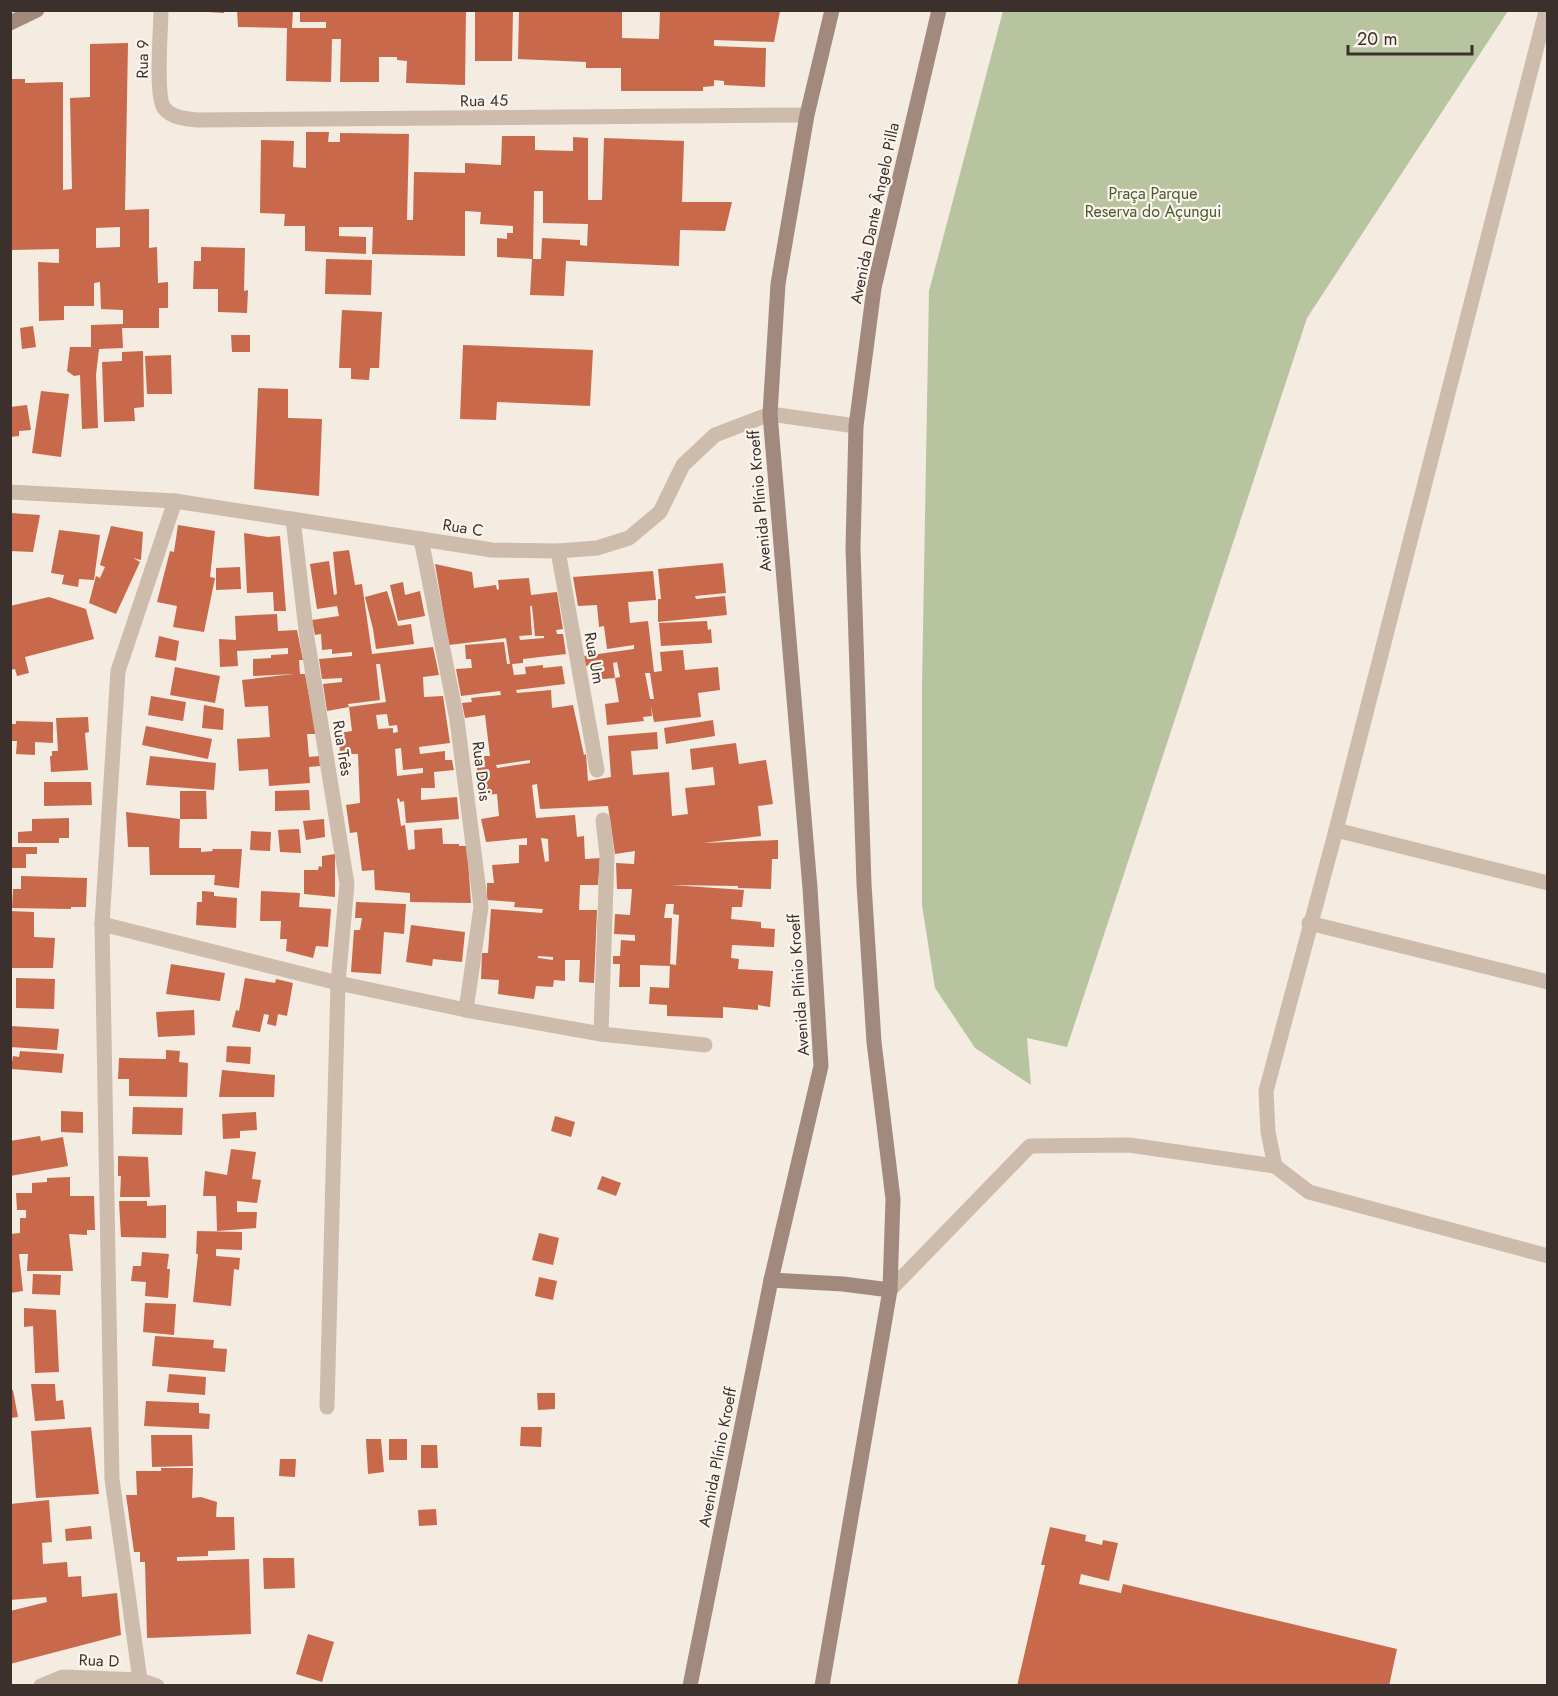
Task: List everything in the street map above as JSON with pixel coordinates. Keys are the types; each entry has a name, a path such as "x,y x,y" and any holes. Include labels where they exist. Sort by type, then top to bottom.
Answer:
{"main road":[{"path":"10,23 38,10"},
{"path":"770,414 778,284 807,115 832,10"},
{"name":"Avenida Dante Ângelo Pilla","path":"856,426 874,288 939,10"},
{"name":"Avenida Plínio Kroeff","path":"690,1686 771,1280 821,1066 810,888 770,414"},
{"path":"822,1686 890,1290 893,1199 874,1042 864,884 853,548 856,426"},
{"path":"771,1280 843,1284 890,1290"}],"street":[{"name":"Rua 9","path":"161,10 159,95 165,108"},
{"path":"1275,1166 1268,1132 1266,1091 1336,830 1546,11"},
{"name":"Rua 45","path":"165,108 179,118 198,120 807,115"},
{"name":"Rua C","path":"10,492 175,501 492,550 558,551 597,548 629,538 660,512 683,465 716,435 770,414 856,426"},
{"path":"140,1680 112,1479 102,924 118,671 175,501"},
{"name":"Rua Três","path":"293,519 307,638 347,884 338,984 327,1407"},
{"name":"Rua Dois","path":"421,538 457,720 481,907 466,1010"},
{"name":"Rua Um","path":"558,551 597,770"},
{"path":"601,1035 607,855 603,820"},
{"path":"1336,830 1548,883"},
{"path":"1310,923 1548,982"},
{"path":"102,924 338,984 466,1010 601,1035 705,1045"},
{"path":"890,1290 1030,1146 1129,1145 1275,1166 1309,1192 1548,1256"},
{"name":"Rua D","path":"40,1686 63,1677 140,1680 157,1686"}],"green space":[{"name":"Praça Parque Reserva do Açungui","path":"1003,11 1508,11 1307,318 1067,1047 1027,1038 1031,1085 975,1048 935,988 922,905 922,686 929,291"}],"building":[{"path":"207,10 224,10 224,13 207,12"},
{"path":"237,10 293,10 292,28 326,28 326,22 300,22 300,10 466,10 465,85 406,83 407,61 397,60 397,57 379,57 379,82 340,82 341,39 332,39 331,82 286,81 287,28 238,27"},
{"path":"475,10 513,10 512,61 475,61"},
{"path":"519,10 622,10 622,38 659,39 660,10 780,11 774,42 714,40 714,46 766,48 765,87 724,85 724,81 714,80 714,86 703,87 703,91 621,91 621,68 586,68 586,62 518,59"},
{"path":"128,43 125,210 149,209 149,248 157,247 158,283 168,282 168,308 159,308 159,328 122,328 123,348 99,349 96,375 98,428 82,429 80,375 74,376 67,371 70,347 91,347 91,325 123,324 123,310 101,309 100,282 94,283 94,306 64,306 64,320 39,321 38,262 59,263 59,249 11,250 10,79 25,79 25,83 63,82 63,190 72,189 70,98 90,97 90,44","holes":["120,227 120,247 96,248 96,228"]},
{"path":"306,132 329,132 328,142 340,142 340,133 409,134 407,220 413,220 414,172 465,173 465,163 501,165 502,136 535,136 535,150 573,151 573,137 588,138 588,200 602,200 604,138 684,141 682,202 732,202 725,231 680,230 679,266 566,261 564,296 530,295 532,259 497,257 497,238 507,239 507,233 513,233 513,226 480,224 481,212 465,211 465,256 372,254 373,227 339,227 339,236 366,237 366,254 305,251 305,226 284,226 285,214 260,213 261,140 294,141 293,167 306,168","holes":["534,191 543,191 543,223 588,224 587,246 580,245 580,240 542,238 541,259 533,259"]},
{"path":"201,247 245,248 244,291 248,290 247,313 218,312 218,289 193,289 194,261 201,261"},
{"path":"326,259 372,260 371,295 325,294"},
{"path":"342,310 382,312 379,368 370,368 369,380 351,379 351,368 339,368"},
{"path":"33,326 36,347 22,349 20,328"},
{"path":"231,335 250,335 250,352 232,352"},
{"path":"463,345 593,350 590,406 497,402 496,420 460,419"},
{"path":"143,351 144,407 134,408 135,421 104,422 102,362 122,361 122,352"},
{"path":"171,355 172,394 147,394 145,356"},
{"path":"258,388 288,389 288,418 322,419 319,496 254,489"},
{"path":"41,391 69,394 61,457 32,453"},
{"path":"27,405 31,430 19,431 19,436 10,437 10,407"},
{"path":"10,513 40,515 33,552 10,551"},
{"path":"178,525 215,531 210,577 215,578 204,632 173,627 177,606 157,602 170,551 174,552"},
{"path":"111,526 143,532 141,560 133,558 140,562 116,614 89,603 96,576 100,578 105,567 100,565"},
{"path":"59,530 100,535 94,580 79,579 78,587 62,584 64,575 51,573"},
{"path":"244,533 268,537 280,536 286,611 274,611 273,592 247,593"},
{"path":"349,550 355,585 362,584 372,654 433,647 439,675 423,677 424,697 443,696 450,743 419,747 420,754 445,751 445,760 452,760 454,770 434,772 435,788 421,788 421,800 457,797 459,819 406,823 404,801 400,802 399,798 397,799 401,826 405,825 408,850 415,849 414,830 442,828 443,844 467,846 471,903 410,902 410,893 375,890 374,870 362,871 357,832 350,833 346,805 360,803 358,754 340,754 339,733 352,731 349,707 327,711 323,684 342,682 342,678 322,679 319,659 352,656 352,652 332,654 332,649 322,650 321,634 315,635 312,620 339,616 337,606 317,609 310,564 329,561 334,595 337,594 333,552","holes":["376,664 380,664 386,702 349,707 348,704 380,700","387,714 389,726 397,725 398,732 393,733 393,728 378,729 376,715","401,748 403,770 423,768 423,773 397,776 395,749"]},
{"path":"723,563 726,593 695,596 696,599 725,596 727,615 658,622 658,599 661,599 658,569"},
{"path":"435,564 472,572 474,588 496,585 497,590 499,589 498,580 529,578 531,595 557,592 563,629 556,630 557,634 563,634 566,654 523,659 523,663 512,664 514,675 526,674 525,667 562,666 565,684 516,690 517,693 551,690 552,708 573,705 584,755 586,754 588,781 611,777 608,736 657,732 658,749 631,751 633,775 669,772 672,816 688,814 685,788 715,785 713,767 692,770 690,749 736,743 739,764 766,760 773,804 758,806 761,836 703,843 778,840 778,859 772,859 771,889 671,885 744,890 742,907 732,907 731,919 761,922 761,928 775,929 774,947 732,945 731,958 739,959 738,969 773,971 770,1007 758,1005 758,1010 723,1007 723,1018 667,1016 667,1005 649,1004 650,987 669,988 670,966 640,965 640,987 619,987 620,964 613,964 613,956 620,956 621,940 635,941 635,935 614,934 615,914 630,915 632,889 617,889 616,863 634,864 635,851 615,854 608,806 540,809 537,784 532,785 536,818 575,815 577,837 584,836 585,859 600,858 598,885 580,885 579,910 597,910 594,983 579,982 580,960 565,960 565,981 554,980 553,987 536,986 534,999 498,994 499,980 481,979 482,953 488,953 491,909 542,913 543,909 514,907 515,902 487,900 487,883 494,883 492,865 519,863 519,845 527,845 527,838 486,842 481,819 499,816 497,794 480,795 477,768 485,767 484,756 490,756 485,715 465,718 462,703 472,702 471,698 501,695 500,691 461,696 456,669 472,668 471,659 466,659 465,645 504,642 507,664 510,664 506,638 449,645","holes":["530,606 532,606 535,636 544,636 544,638 520,640 519,636 532,635","530,760 530,763 497,768 496,765","541,838 548,839 549,861 545,862","666,904 674,904 673,914 679,915 676,965 670,964 672,918 664,918","538,956 553,957 553,960 538,958"]},
{"path":"240,567 241,589 216,590 216,568"},
{"path":"653,571 656,600 628,602 630,623 648,621 654,672 662,671 660,652 683,650 685,670 718,667 720,690 698,693 701,717 654,722 651,706 652,716 643,717 644,721 607,725 605,704 619,702 615,678 593,680 590,665 586,666 584,656 634,649 634,645 607,649 604,626 599,627 597,605 578,606 573,577","holes":["617,662 620,677 615,678 613,663","645,673 650,673 654,699 650,699"]},
{"path":"403,582 405,595 420,591 425,616 398,621 390,585"},
{"path":"387,591 398,626 411,624 414,644 376,649 365,597"},
{"path":"49,597 86,609 94,639 25,657 29,673 17,676 15,669 10,670 10,606"},
{"path":"277,614 278,631 297,630 303,660 299,660 300,674 305,674 316,732 316,734 307,734 309,757 319,756 320,766 309,767 310,783 269,786 268,769 239,771 237,739 270,737 268,706 245,707 242,680 294,674 253,676 253,659 288,654 288,648 237,651 238,666 220,667 219,639 236,640 235,616"},
{"path":"707,621 708,630 711,629 712,643 661,646 659,623"},
{"path":"159,636 179,641 176,661 155,657"},
{"path":"175,667 220,676 215,703 170,695"},
{"path":"151,696 186,702 183,721 148,715"},
{"path":"204,705 224,709 223,730 202,728"},
{"path":"88,717 89,732 85,733 88,770 51,772 50,756 52,756 52,751 58,751 56,718"},
{"path":"713,720 715,736 666,744 664,728"},
{"path":"16,721 53,722 53,743 35,742 35,755 16,754 17,741 10,741 10,724 16,724"},
{"path":"146,726 212,739 208,759 142,745"},
{"path":"150,756 216,763 214,790 146,785"},
{"path":"44,782 91,782 92,805 44,806"},
{"path":"309,790 310,810 275,811 275,791"},
{"path":"180,791 206,791 207,819 180,819"},
{"path":"126,812 180,819 179,848 201,848 201,852 213,851 212,849 242,849 239,888 214,885 215,875 150,875 149,847 128,847"},
{"path":"69,818 69,838 59,838 59,843 18,843 18,832 32,831 32,819"},
{"path":"324,819 325,837 306,840 303,821"},
{"path":"299,829 301,853 280,852 278,830"},
{"path":"251,831 271,832 270,851 250,850"},
{"path":"10,847 37,847 37,854 26,854 26,868 10,868"},
{"path":"335,854 335,897 304,894 304,870 318,870 319,866 322,867 322,856"},
{"path":"21,876 87,878 86,907 12,908 13,889 21,889"},
{"path":"202,891 214,892 214,896 237,898 236,928 196,925 197,902 202,902"},
{"path":"261,891 300,893 299,907 331,909 328,947 316,946 313,958 286,951 287,939 280,939 281,921 260,921"},
{"path":"356,902 406,904 404,934 384,932 381,974 351,972 354,930 360,930 362,918 355,918"},
{"path":"10,911 34,912 34,937 55,938 53,968 10,968"},
{"path":"411,925 465,932 462,962 433,959 432,966 406,962"},
{"path":"171,964 225,973 220,1001 166,994"},
{"path":"16,978 55,979 54,1009 16,1008"},
{"path":"245,978 275,983 276,979 293,983 287,1016 278,1014 276,1026 267,1024 269,1015 264,1014 260,1032 232,1027 236,1010 239,1011"},
{"path":"194,1010 195,1035 158,1037 156,1012"},
{"path":"11,1026 59,1029 57,1050 10,1047"},
{"path":"227,1046 251,1047 250,1064 226,1062"},
{"path":"166,1050 180,1051 179,1062 188,1063 187,1097 129,1096 129,1079 118,1079 119,1058 166,1059"},
{"path":"20,1051 64,1054 62,1073 11,1069 13,1056 19,1057"},
{"path":"222,1070 275,1075 274,1097 219,1097"},
{"path":"133,1107 183,1108 182,1135 132,1134"},
{"path":"61,1111 83,1112 83,1133 61,1132"},
{"path":"256,1112 257,1130 240,1131 240,1138 223,1139 222,1114"},
{"path":"555,1116 575,1122 571,1137 551,1131"},
{"path":"40,1136 41,1141 63,1137 68,1166 10,1176 10,1141"},
{"path":"231,1149 256,1152 252,1179 261,1180 257,1203 237,1201 237,1212 257,1212 256,1228 217,1231 216,1196 203,1196 205,1171 227,1175"},
{"path":"118,1156 148,1157 150,1197 120,1197 121,1176 118,1176"},
{"path":"602,1176 621,1183 616,1196 597,1189"},
{"path":"70,1177 70,1196 94,1196 95,1230 87,1230 87,1235 69,1234 73,1271 27,1271 28,1254 19,1254 23,1291 10,1293 10,1234 20,1233 20,1218 26,1218 26,1210 17,1210 16,1193 32,1193 32,1183 47,1182 47,1178"},
{"path":"119,1201 147,1201 147,1206 166,1205 166,1238 121,1237"},
{"path":"197,1231 242,1232 242,1250 216,1249 216,1256 240,1258 239,1270 234,1269 231,1306 193,1302 198,1254 196,1254"},
{"path":"539,1233 559,1238 553,1265 532,1260"},
{"path":"142,1252 169,1254 168,1298 145,1296 146,1282 131,1281 133,1266 141,1266"},
{"path":"33,1274 61,1275 60,1295 32,1294"},
{"path":"539,1277 557,1281 553,1300 535,1296"},
{"path":"145,1303 176,1304 174,1335 143,1332"},
{"path":"24,1308 56,1310 59,1372 35,1373 33,1326 24,1327"},
{"path":"155,1336 214,1340 213,1348 227,1349 225,1372 152,1366"},
{"path":"169,1374 206,1377 205,1395 167,1392"},
{"path":"31,1384 55,1384 56,1401 63,1400 65,1419 35,1421"},
{"path":"13,1390 18,1417 10,1418 10,1391"},
{"path":"537,1393 555,1393 555,1409 538,1410"},
{"path":"146,1401 199,1403 199,1413 210,1414 209,1429 144,1426"},
{"path":"91,1427 99,1494 36,1498 31,1431"},
{"path":"521,1427 542,1427 541,1447 520,1446"},
{"path":"151,1435 192,1435 193,1466 152,1467"},
{"path":"366,1439 381,1439 384,1472 368,1474"},
{"path":"389,1439 407,1439 407,1460 389,1460"},
{"path":"421,1445 437,1445 438,1468 421,1468"},
{"path":"280,1459 296,1459 295,1477 279,1476"},
{"path":"161,1468 193,1468 192,1498 201,1497 217,1502 216,1517 234,1517 235,1550 208,1551 208,1556 177,1557 177,1561 249,1559 251,1634 147,1638 145,1562 140,1562 140,1552 134,1552 126,1495 137,1495 136,1471 161,1471"},
{"path":"49,1500 52,1542 42,1543 43,1564 67,1562 68,1577 81,1576 82,1597 117,1593 121,1635 10,1664 10,1611 47,1602 46,1597 10,1600 10,1504"},
{"path":"436,1509 437,1525 419,1526 418,1510"},
{"path":"91,1526 92,1539 66,1541 65,1529"},
{"path":"1050,1527 1086,1535 1085,1541 1102,1545 1103,1540 1118,1543 1109,1581 1081,1574 1079,1584 1121,1593 1123,1584 1397,1649 1389,1686 1017,1686 1045,1565 1041,1565"},
{"path":"263,1558 294,1558 295,1588 264,1589"},
{"path":"308,1634 334,1642 322,1682 296,1674"}]}
